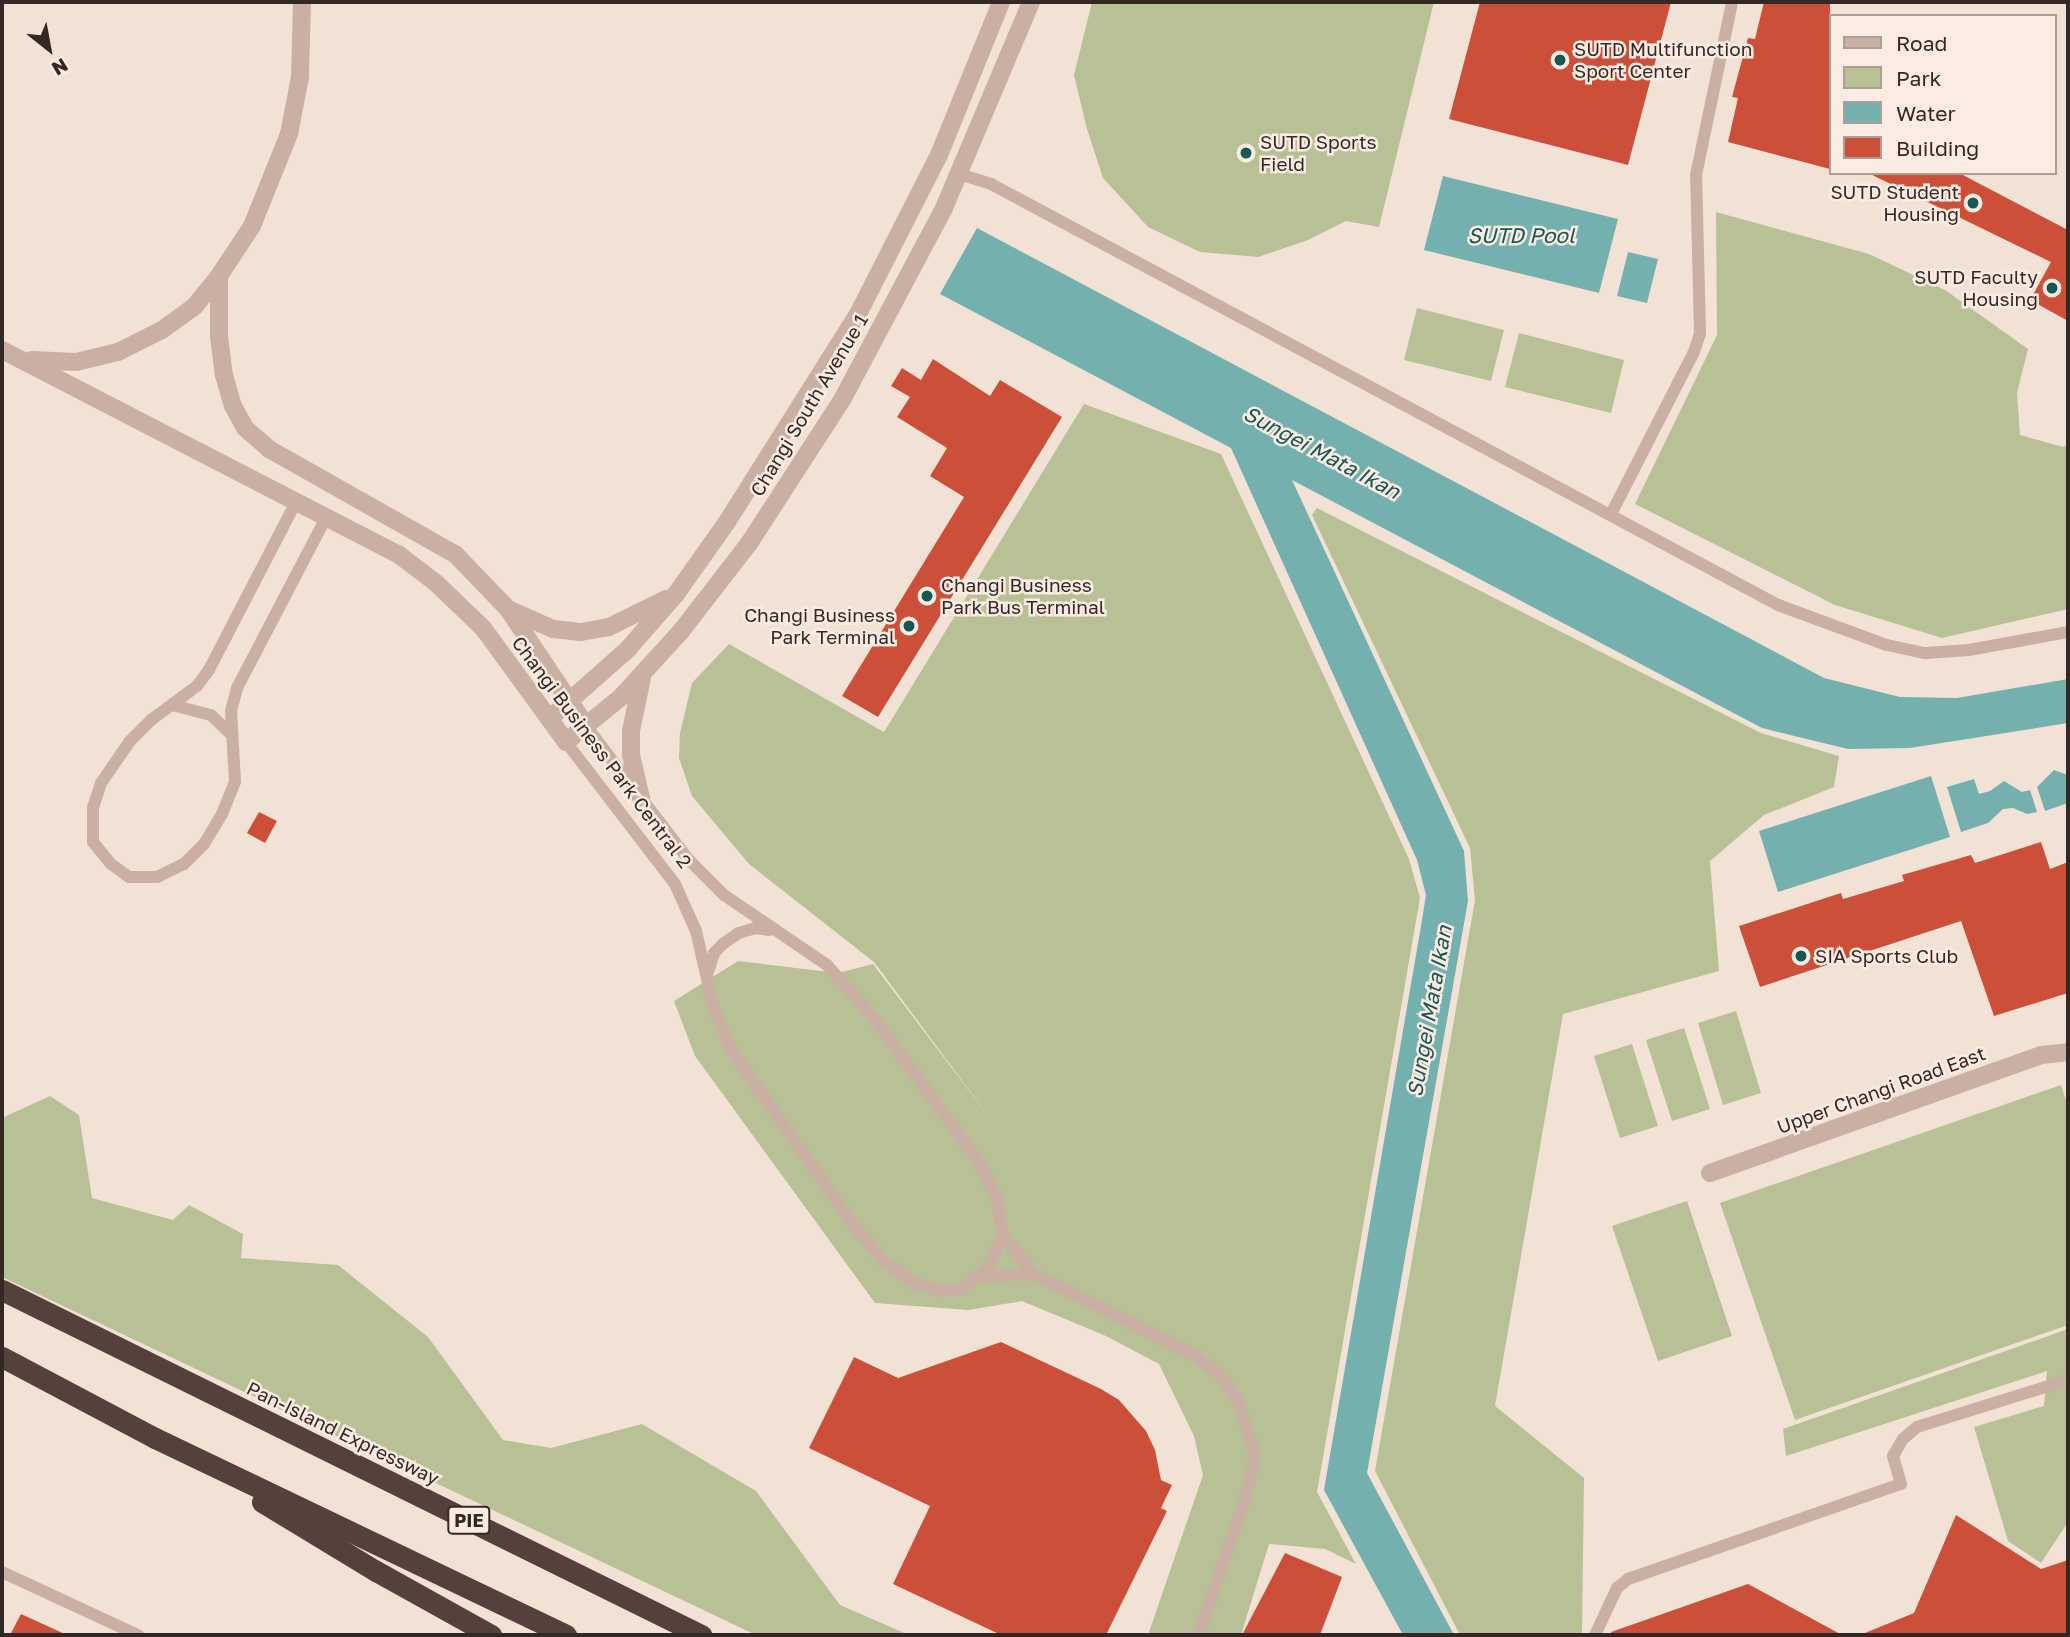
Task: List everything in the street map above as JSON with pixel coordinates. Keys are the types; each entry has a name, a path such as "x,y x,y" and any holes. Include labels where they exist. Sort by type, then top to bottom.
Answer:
{"highway":[{"name":"Pan-Island Expressway","path":"2,1290 701,1635"},
{"path":"2,1357 155,1438 566,1635"},
{"path":"155,1438 376,1571 491,1635"}],"street":[{"path":"24,359 76,362 118,352 162,330 194,307 219,276 252,226 289,134 300,77 302,2"},
{"name":"Changi South Avenue 1","path":"549,719 628,649 676,594 727,522 859,312 939,155 1001,2"},
{"name":"Changi South Avenue 1","path":"566,742 643,675 750,542 842,400 959,174 1031,2"},
{"name":"Changi Business Park Central 2","path":"219,276 219,336 224,375 233,406 245,428 269,449 456,555 508,609 586,726"},
{"name":"Changi Business Park Central 2","path":"2,349 398,554 436,583 483,628 566,742"},
{"name":"Changi South Avenue 1","path":"508,609 553,629 581,632 609,627 676,594"},
{"name":"Changi Business Park Central 2","path":"641,798 631,755 631,731 643,675"},
{"name":"Upper Changi Road East","path":"1710,1173 2041,1055 2068,1052"}],"lane":[{"path":"1611,514 1694,352 1700,334 1696,175 1732,2"},
{"path":"959,174 991,184 1611,514 1778,606 1886,645 1926,653 1969,650 2068,632"},
{"path":"297,500 209,670 197,686 130,741 101,783 93,807 93,842 111,864 130,877 157,877 184,864 204,844 222,814 235,782 231,711 237,688 327,516"},
{"path":"172,705 211,715 232,735"},
{"name":"Changi Business Park Central 2","path":"566,742 675,884 696,931 714,1009 732,1051 857,1230 886,1262 916,1284 939,1290 962,1289 989,1267 1002,1234 998,1200 980,1164 874,1018 827,965 724,895 689,860 586,726"},
{"path":"706,975 714,953 724,943 755,928 772,930"},
{"path":"1002,1234 1034,1274 1196,1356 1221,1377 1238,1400 1255,1456 1244,1503 1198,1635"},
{"path":"977,1277 1034,1274"},
{"path":"1595,1635 1617,1588 1628,1579 1901,1484 1893,1455 1903,1439 1917,1427 2068,1380"},
{"path":"2,1572 138,1635"}],"green space":[{"name":"SUTD Sports Field","path":"1092,2 1434,2 1379,227 1346,221 1308,240 1258,257 1200,252 1148,227 1103,178 1087,129 1074,75"},
{"path":"1716,212 1869,254 1945,290 2028,349 2017,393 2020,435 2063,447 2068,444 2068,609 1942,638 1835,605 1635,504 1717,335"},
{"path":"1417,308 1504,330 1491,381 1404,360"},
{"path":"1519,333 1624,360 1611,413 1505,387"},
{"path":"1084,404 1221,454 1409,859 1420,898 1317,1492 1356,1564 1325,1549 1269,1544 1241,1635 1148,1635 1203,1475 1194,1436 1159,1364 1106,1336 1022,1301 968,1310 875,1303 695,1056 674,1001 738,961 838,973 873,964 992,1121 874,962 749,864 692,796 679,758 680,733 692,683 729,644 884,732"},
{"path":"1317,508 1761,733 1839,756 1834,787 1764,815 1710,861 1719,971 1563,1014 1495,1406 1584,1478 1582,1635 1460,1635 1375,1471 1475,900 1470,848 1312,515"},
{"path":"1736,1011 1761,1093 1723,1105 1698,1023"},
{"path":"1684,1028 1710,1109 1672,1121 1646,1040"},
{"path":"1632,1044 1658,1126 1620,1138 1594,1056"},
{"path":"2061,1085 2068,1106 2068,1325 1795,1420 1720,1203"},
{"path":"50,1096 79,1115 92,1198 173,1220 189,1205 243,1234 241,1258 338,1265 428,1337 503,1440 551,1448 642,1424 756,1491 840,1605 909,1635 756,1635 2,1277 2,1118"},
{"path":"1687,1201 1732,1336 1658,1361 1612,1226"},
{"path":"2068,1329 2068,1522 2041,1563 2008,1541 1974,1427 2044,1406 2047,1371 1786,1456 1783,1429"}],"water":[{"name":"SUTD Pool","path":"1443,176 1618,219 1599,293 1424,250"},
{"name":"Sungei Mata Ikan","path":"977,228 1824,678 1900,697 1957,698 2068,679 2068,723 1910,748 1848,749 1762,728 1292,480 1464,851 1468,901 1367,1473 1454,1635 1403,1635 1324,1490 1426,895 1417,860 1231,448 940,294"},
{"path":"1628,252 1658,259 1647,303 1617,296"},
{"path":"2054,770 2068,775 2068,803 2045,811 2037,787"},
{"path":"1931,776 1950,837 1778,892 1759,831"},
{"path":"1974,779 1979,794 1990,791 2004,781 2022,792 2030,790 2037,812 2027,814 2013,808 2003,809 1988,823 1961,832 1947,787"}],"building":[{"name":"SUTD Multifunction Sport Center","path":"1480,2 1671,2 1628,165 1449,119"},
{"path":"1764,2 1830,2 1828,168 1728,142 1738,98 1732,97 1748,38 1755,39"},
{"name":"SUTD Student Housing","path":"1872,175 1963,175 2068,230 2068,321 2030,300 2051,262"},
{"name":"Changi Business Park Bus Terminal","path":"933,359 990,396 1000,380 1062,417 878,717 842,696 964,497 930,476 947,448 897,417 910,397 891,386 902,368 921,380"},
{"path":"259,812 277,821 265,843 247,833"},
{"name":"SIA Sports Club","path":"2041,842 2050,869 2068,862 2068,993 1994,1016 1961,921 1760,987 1739,926 1841,893 1843,899 1904,881 1902,875 1971,855 1975,863"},
{"path":"1001,1342 1119,1400 1146,1431 1155,1450 1161,1480 1172,1485 1161,1508 1167,1511 1106,1635 1001,1635 893,1584 930,1506 809,1448 854,1357 898,1378"},
{"path":"1956,1515 2041,1569 2068,1560 2068,1635 1860,1635 1914,1613"},
{"path":"1285,1553 1342,1577 1320,1635 1242,1635"},
{"path":"1748,1584 1842,1635 1612,1635 1611,1632"},
{"path":"21,1614 67,1635 10,1635"}],"place":[{"name":"SUTD Multifunction Sport Center","path":"1560,60"},
{"name":"SUTD Sports Field","path":"1246,153"},
{"name":"SUTD Student Housing","path":"1973,203"},
{"name":"SUTD Faculty Housing","path":"2052,288"},
{"name":"Changi Business Park Bus Terminal","path":"927,596"},
{"name":"Changi Business Park Terminal","path":"909,626"},
{"name":"SIA Sports Club","path":"1801,956"}]}
